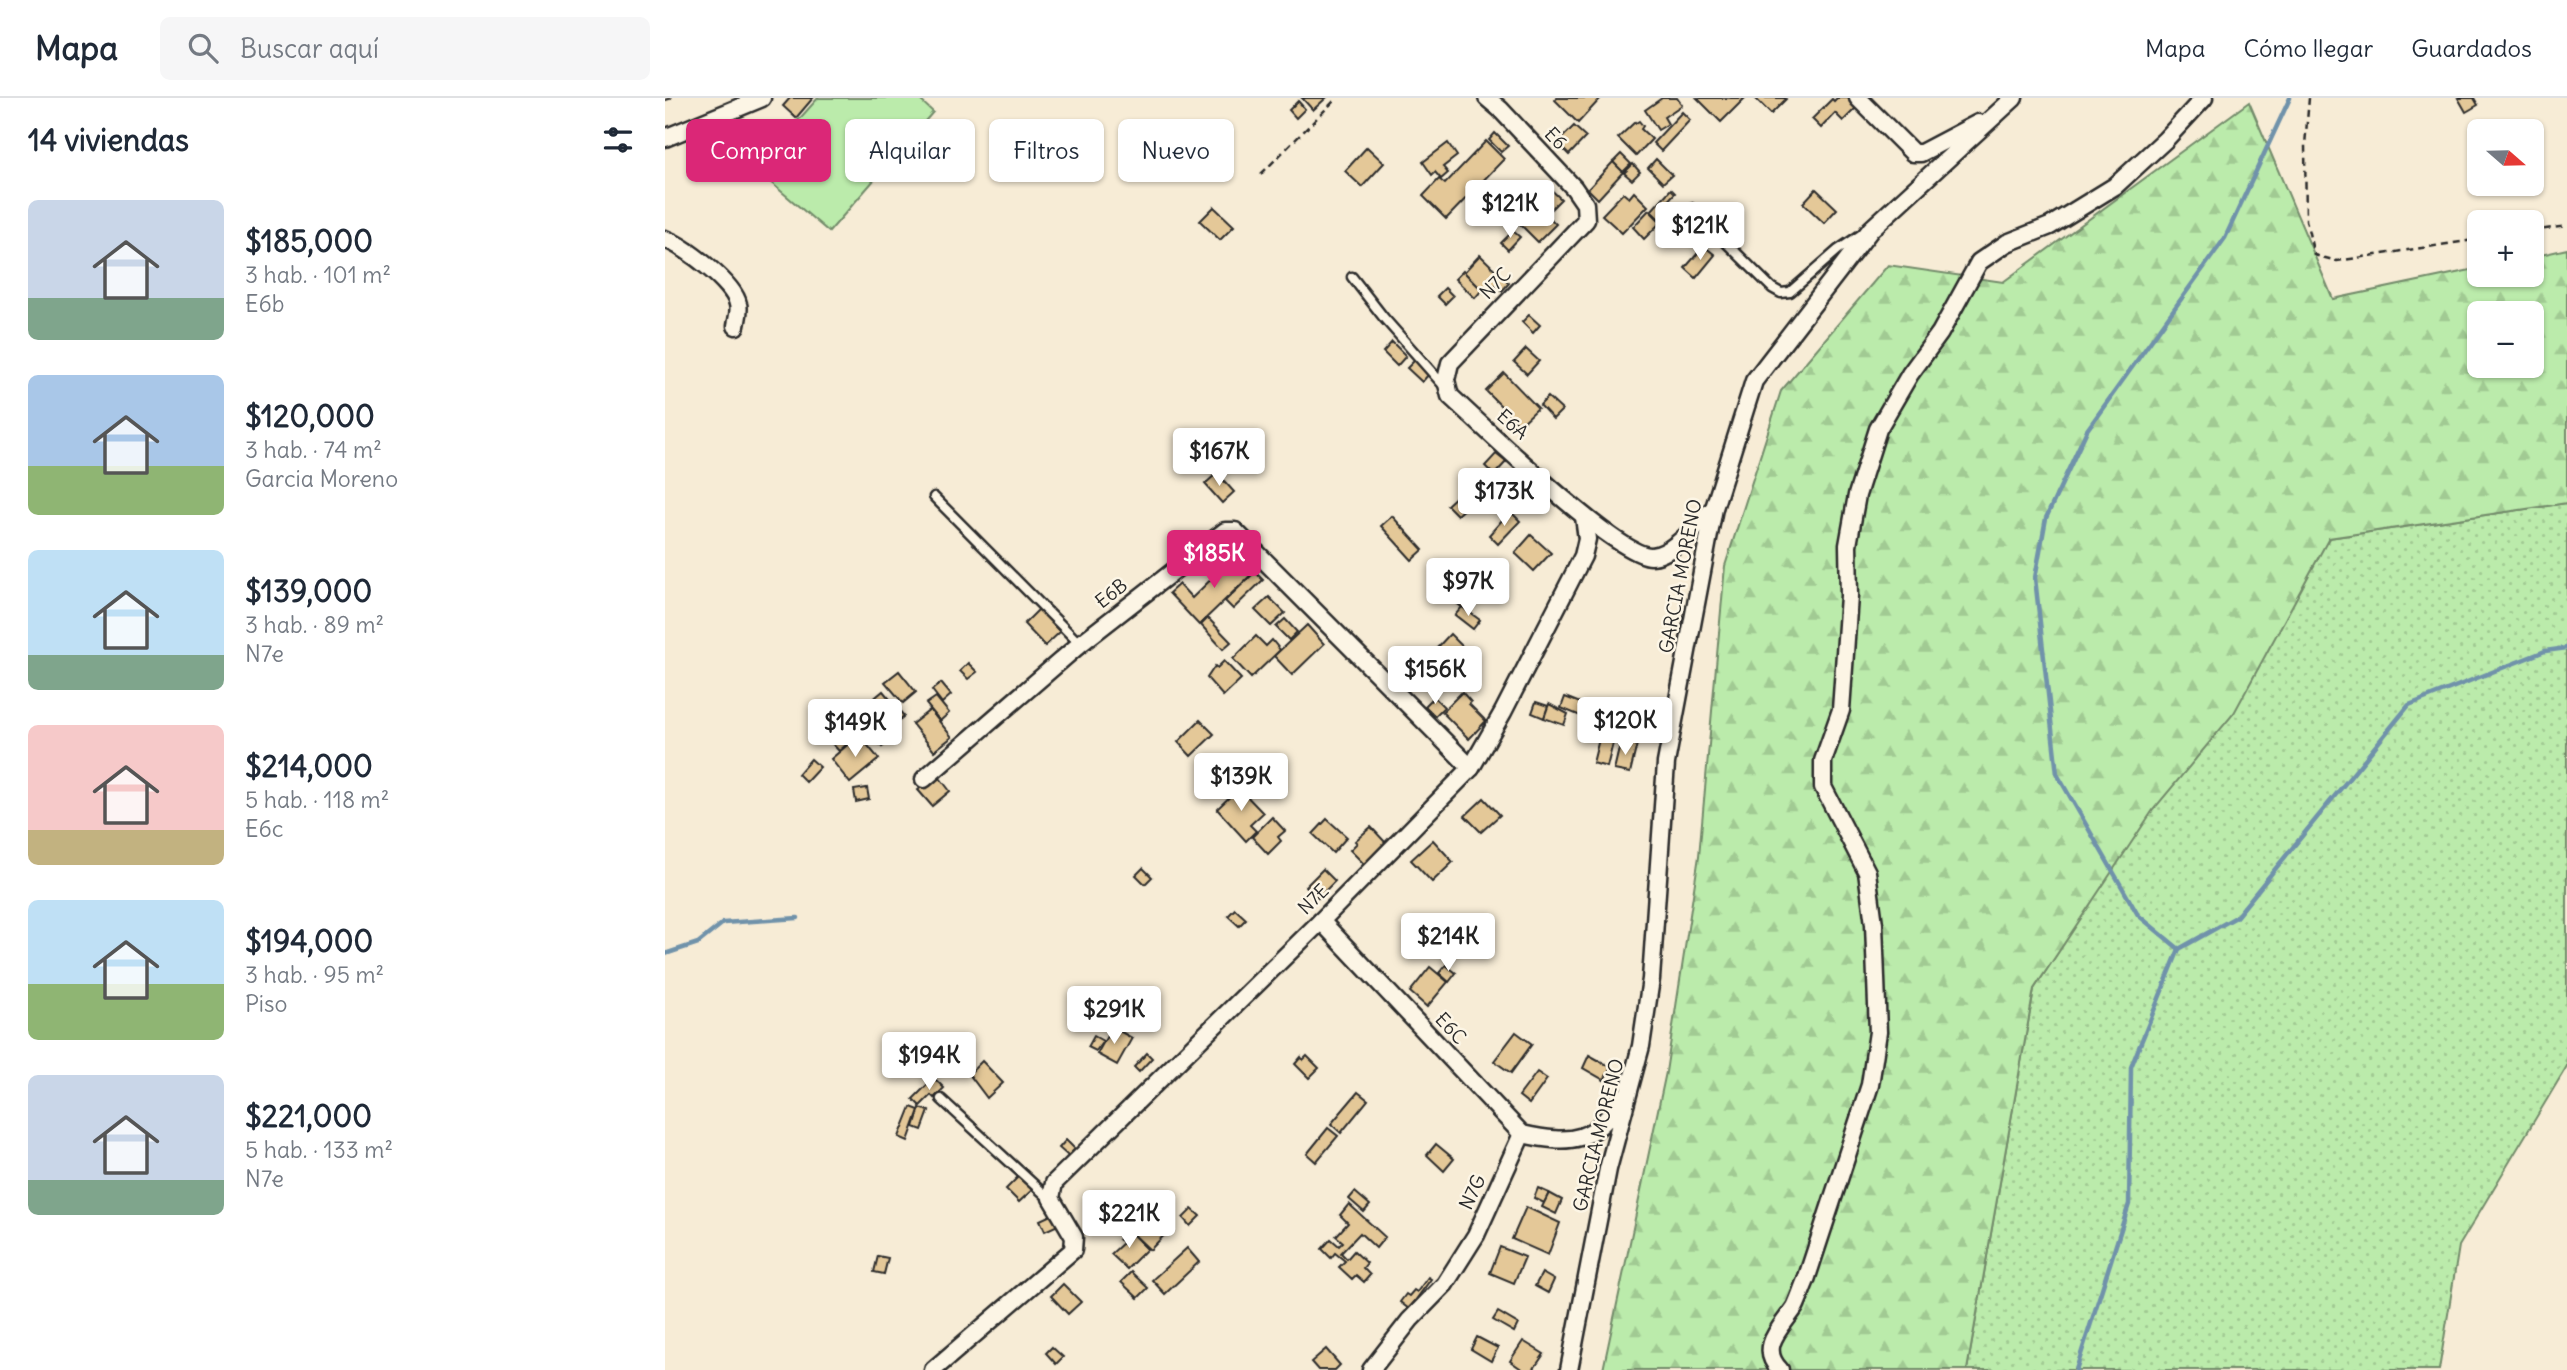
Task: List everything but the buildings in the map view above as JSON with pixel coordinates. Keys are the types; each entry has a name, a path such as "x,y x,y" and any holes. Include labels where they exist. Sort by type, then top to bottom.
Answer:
{"street":[{"path":"665,138 762,98"},
{"name":"E6","path":"1487,98 1505,103 1574,188 1587,212"},
{"path":"1858,98 1913,153 1921,153 1961,130 1990,118"},
{"name":"GARCIA MORENO","path":"1569,1370 1608,1169 1641,1046 1651,979 1666,763 1714,508 1754,381 1871,229 2014,98"},
{"path":"1780,1370 1774,1364 1769,1349 1777,1329 1795,1306 1809,1270 1870,1085 1878,1032 1874,924 1867,872 1823,787 1823,761 1841,710 1849,596 1848,545 1857,495 1878,429 1910,374 1940,333 1979,262 2007,243 2050,226 2115,186 2165,140 2204,98"},
{"name":"N7C","path":"1447,389 1447,372 1459,351 1586,220 1587,212"},
{"path":"665,239 678,244 729,286 738,302 736,326"},
{"name":"E6A","path":"1447,389 1450,396 1584,517"},
{"path":"1584,517 1633,552 1650,556 1664,554 1714,508"},
{"name":"N7E","path":"1053,1203 1051,1193 1054,1183 1321,921 1471,768 1503,712 1583,556 1587,539 1584,517"},
{"name":"E6B","path":"924,779 1080,644 1224,531 1235,531 1471,768"},
{"name":"E6C","path":"1321,921 1522,1133"},
{"path":"1522,1133 1554,1141 1584,1137 1614,1112 1631,1084"},
{"name":"N7G","path":"1371,1370 1410,1320 1445,1284 1476,1235 1522,1133"},
{"path":"933,1370 1069,1255 1075,1244 1074,1237 1067,1221 1053,1203"}],"lane":[{"path":"1691,208 1772,288 1781,293 1790,292 1838,250 1871,229"},
{"path":"1352,277 1384,318 1447,389"},
{"path":"934,497 1080,644"},
{"path":"941,1099 1053,1203"}],"path":[{"path":"665,100 671,98"},
{"path":"1261,174 1336,98"},
{"path":"2309,98 2305,145 2306,220 2314,255 2337,261 2467,241"},
{"path":"2544,229 2567,226"}],"green space":[{"path":"818,98 918,98 933,112 927,119 845,119 845,182 872,182 829,232 770,182 831,182 831,119 799,119"},
{"path":"2249,102 2333,299 2467,271 2467,287 2544,287 2544,254 2567,249 2567,503 2329,538 2234,713 2153,810 2034,989 1967,1370 1603,1370 1666,1072 1699,856 1725,566 1781,391 1888,265 2003,282"},
{"path":"2567,503 2567,1066 2459,1246 2439,1370 1967,1370 2034,989 2329,538"}],"waterway":[{"path":"2179,949 2138,915 2057,774 2035,578 2046,518 2087,430 2225,238 2290,98"},
{"path":"2076,1370 2129,1204 2131,1067 2179,949 2236,917 2409,705 2545,651 2567,648"},
{"path":"665,954 698,943 723,923 798,918"}]}
